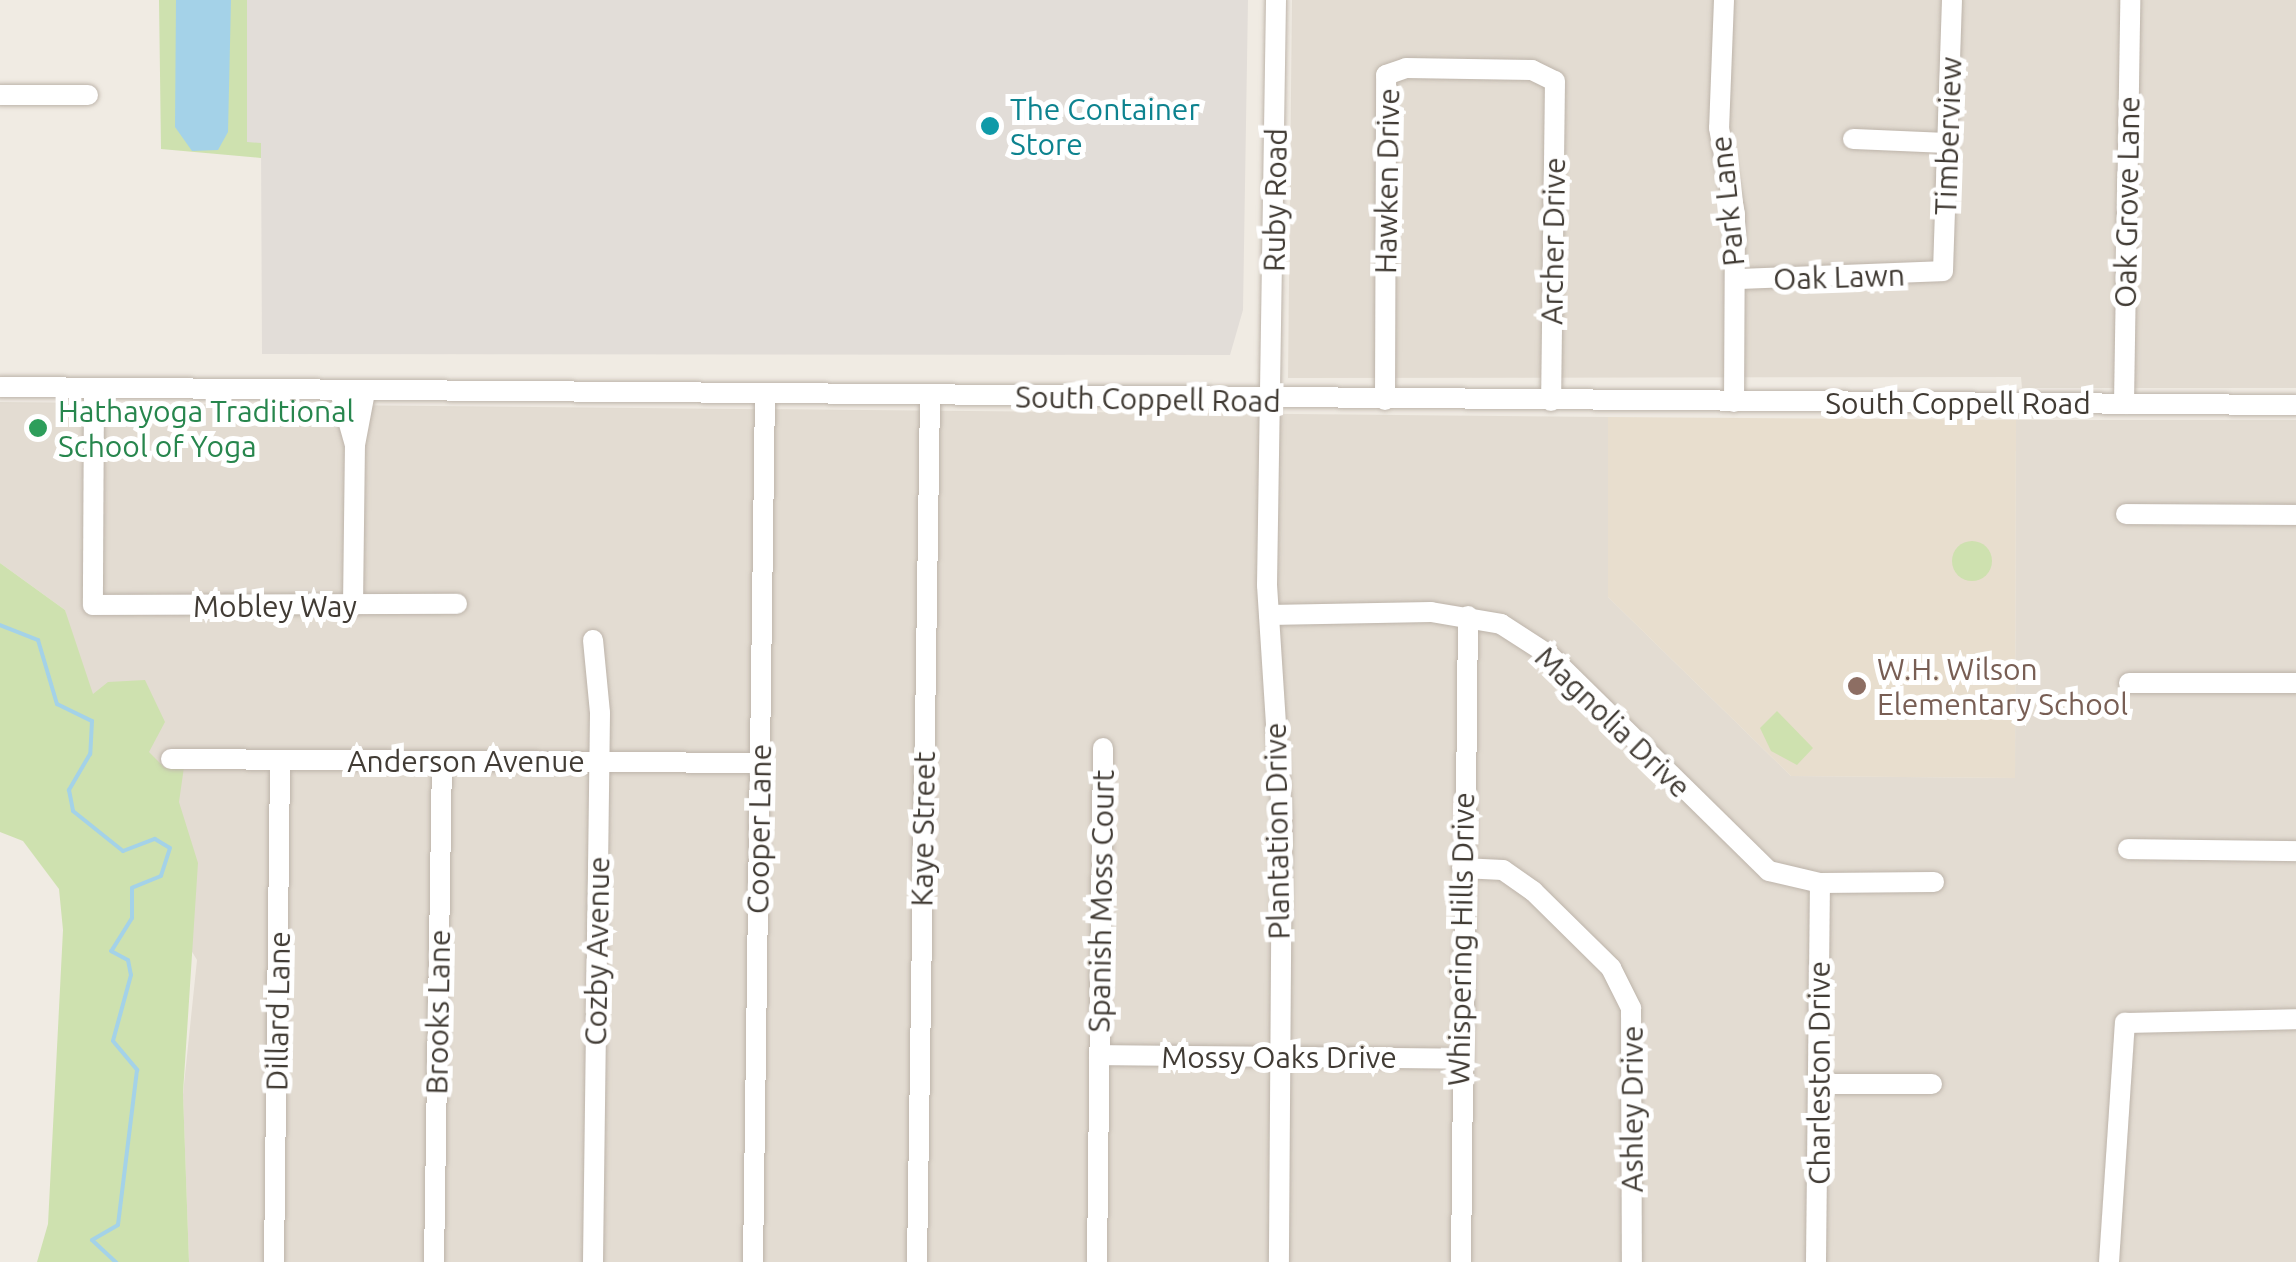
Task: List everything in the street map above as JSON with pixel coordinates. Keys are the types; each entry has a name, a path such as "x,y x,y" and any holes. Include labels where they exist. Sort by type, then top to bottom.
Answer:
{"street":[{"name":"Ruby Road","path":"1273,400 1276,0"},
{"name":"Park Lane","path":"1724,0 1719,128 1736,279 1734,402"},
{"name":"Timberview","path":"1943,272 1952,0"},
{"name":"Oak Grove Lane","path":"2124,404 2130,0"},
{"name":"Hawken Drive","path":"1384,400 1386,75 1532,70 1556,82"},
{"name":"Archer Drive","path":"1551,401 1556,82"},
{"path":"0,95 88,94"},
{"path":"1853,139 1948,143"},
{"name":"Oak Lawn","path":"1736,279 1943,272"},
{"name":"South Coppell Road","path":"0,388 2296,405"},
{"name":"Mobley Way","path":"94,390 93,605 457,604"},
{"path":"340,392 355,445"},
{"path":"353,606 355,445 365,392"},
{"name":"Cooper Lane","path":"753,1262 765,396"},
{"name":"Kaye Street","path":"917,1262 930,397"},
{"name":"Plantation Drive","path":"1273,400 1269,614 1282,818 1279,1262"},
{"path":"2126,514 2296,514"},
{"name":"Magnolia Drive","path":"1269,614 1468,616 1549,655 1753,860 1820,883 1934,882"},
{"name":"Whispering Hills Drive","path":"1461,1262 1458,1058 1468,616"},
{"name":"Cozby Avenue","path":"593,640 600,760 594,1262"},
{"path":"2129,683 2296,683"},
{"name":"Spanish Moss Court","path":"1096,1262 1104,748"},
{"name":"Anderson Avenue","path":"171,759 760,763"},
{"name":"Dillard Lane","path":"274,1262 280,761"},
{"name":"Brooks Lane","path":"434,1262 442,761"},
{"path":"2128,849 2296,851"},
{"name":"Ashley Drive","path":"1462,868 1503,870 1533,890 1611,968 1631,1008 1632,1262"},
{"name":"Charleston Drive","path":"1816,1262 1820,883"},
{"path":"2109,1262 2125,1023 2296,1019"},
{"name":"Mossy Oaks Drive","path":"1100,1054 1458,1058"},
{"path":"1820,1084 1932,1084"}],"shaded area":[{"path":"247,0 1248,0 1243,310 1230,355 262,354 261,144 247,143"},
{"path":"1292,0 2296,0 2296,388 2022,388 2021,377 1288,378"},
{"path":"0,402 1608,417 1608,597 1791,776 2015,778 2016,420 2296,420 2296,1262 189,1262 183,1094 197,960 98,795 65,610 0,563"},
{"name":"W.H. Wilson Elementary School","path":"1608,417 2016,420 2015,778 1791,776 1608,597"}],"green space":[{"path":"159,0 247,0 247,142 261,143 261,158 161,149"},
{"path":"1972,541 1986,547 1992,561 1986,575 1972,581 1958,575 1952,561 1958,547"},
{"path":"0,563 65,610 93,694 108,682 145,680 165,722 149,752 165,768 184,767 179,802 198,863 183,1093 189,1262 37,1262 48,1224 63,930 59,889 23,841 0,832"},
{"path":"1777,711 1813,748 1797,765 1771,751 1760,728"}],"water":[{"path":"176,0 231,0 228,132 218,150 192,151 175,127"}],"waterway":[{"path":"0,625 38,640 57,704 92,721 90,754 69,790 73,811 123,851 155,839 170,848 161,876 132,888 132,918 111,951 128,960 131,975 113,1041 137,1070 118,1225 92,1240 116,1262"}],"place":[{"name":"The Container Store","path":"990,126"},
{"name":"Hathayoga Traditional School of Yoga","path":"38,428"},
{"name":"W.H. Wilson Elementary School","path":"1857,686"}]}
